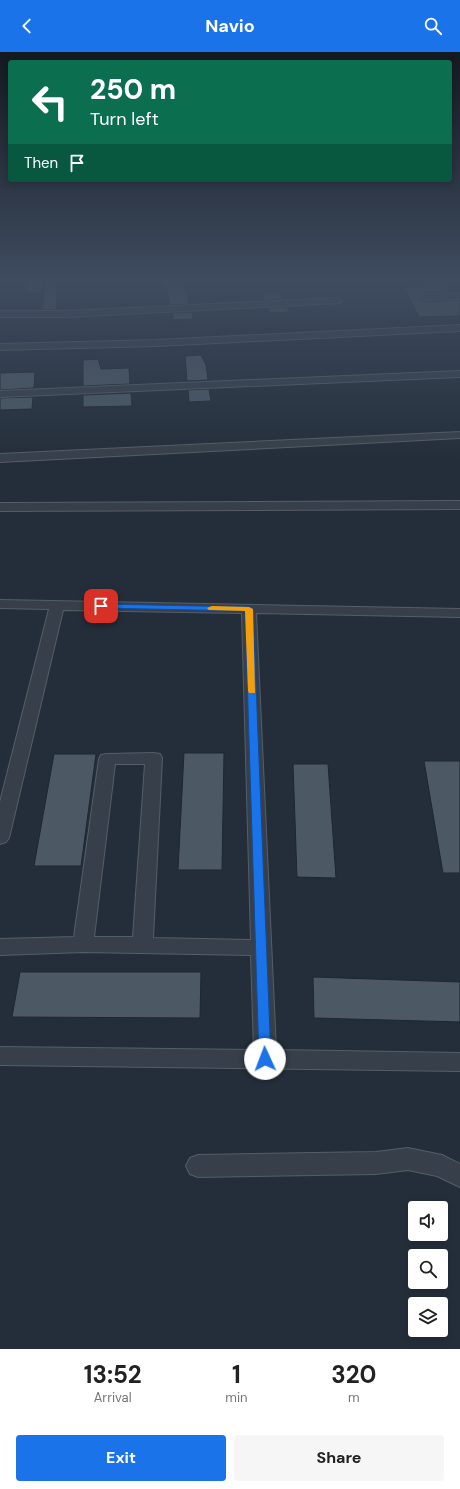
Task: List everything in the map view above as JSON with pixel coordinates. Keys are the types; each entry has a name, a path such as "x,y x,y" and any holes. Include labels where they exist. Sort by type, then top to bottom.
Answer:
{"street":[{"path":"0,347 227,340"},
{"path":"0,394 460,374"},
{"path":"0,458 460,435"},
{"path":"0,507 460,505"},
{"path":"0,604 460,613"},
{"path":"0,838 57,606"},
{"path":"249,609 265,1059"},
{"path":"83,944 107,759 154,758 143,946"},
{"path":"0,947 83,944 261,948"},
{"path":"0,1056 460,1062"},
{"path":"198,1166 376,1163 408,1159 442,1166 460,1176"}],"building":[{"path":"201,355 206,365 208,380 187,381 185,356"},
{"path":"98,359 101,369 129,368 130,384 83,386 83,360"},
{"path":"35,372 34,388 0,390 0,373"},
{"path":"209,389 211,401 189,402 188,390"},
{"path":"131,393 132,406 83,407 83,395"},
{"path":"33,397 32,409 0,410 0,398"},
{"path":"184,753 224,753 222,870 178,870"},
{"path":"54,754 96,754 81,866 34,866"},
{"path":"424,761 460,761 460,873 443,873"},
{"path":"293,764 328,764 336,878 297,877"},
{"path":"20,972 201,972 200,1018 12,1017"},
{"path":"313,977 460,982 460,1022 314,1018"}],"slow traffic":[{"path":"212,608 249,609 252,691"}],"route":[{"path":"101,606 249,609 265,1059"}]}
